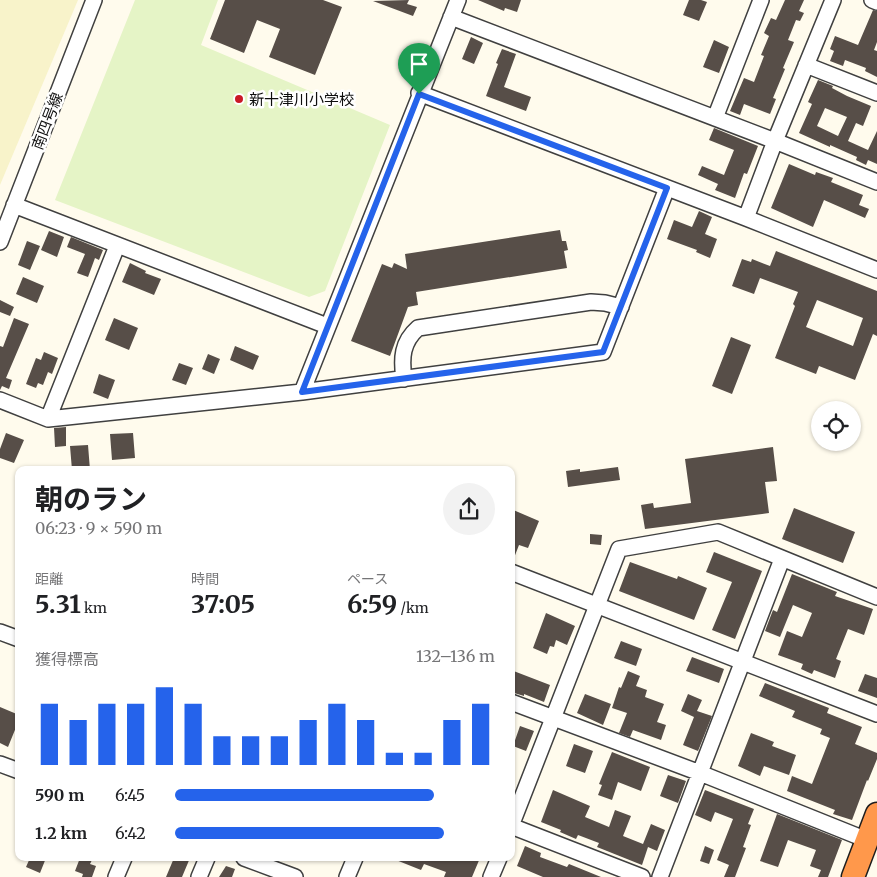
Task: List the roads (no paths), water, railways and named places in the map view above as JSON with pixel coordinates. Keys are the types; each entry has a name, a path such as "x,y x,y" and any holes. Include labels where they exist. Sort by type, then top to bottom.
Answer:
{"highway":[{"path":"853,877 877,814"}],"street":[{"name":"南四号線","path":"0,242 94,0"},
{"path":"302,392 458,0"},
{"path":"715,118 761,0"},
{"path":"746,218 775,141 833,0"},
{"path":"872,0 877,2"},
{"path":"451,17 877,182"},
{"path":"806,65 877,93"},
{"path":"419,94 746,218 877,270"},
{"path":"0,400 48,419 302,392 603,352 667,188"},
{"path":"14,205 327,326"},
{"path":"48,419 117,246"},
{"path":"404,378 402,360 410,335 418,328 591,302 620,307"},
{"path":"515,815 619,549 718,532 877,597"},
{"path":"660,877 782,559"},
{"path":"515,573 877,714"},
{"path":"0,632 15,638"},
{"path":"515,704 700,773 867,840"},
{"path":"0,764 15,770"},
{"path":"515,828 642,877"},
{"path":"116,877 123,861"},
{"path":"199,877 206,861"},
{"path":"252,861 295,877"},
{"path":"347,877 354,861"},
{"path":"491,877 498,861"}],"place":[{"name":"新十津川小学校","path":"239,99"}]}
